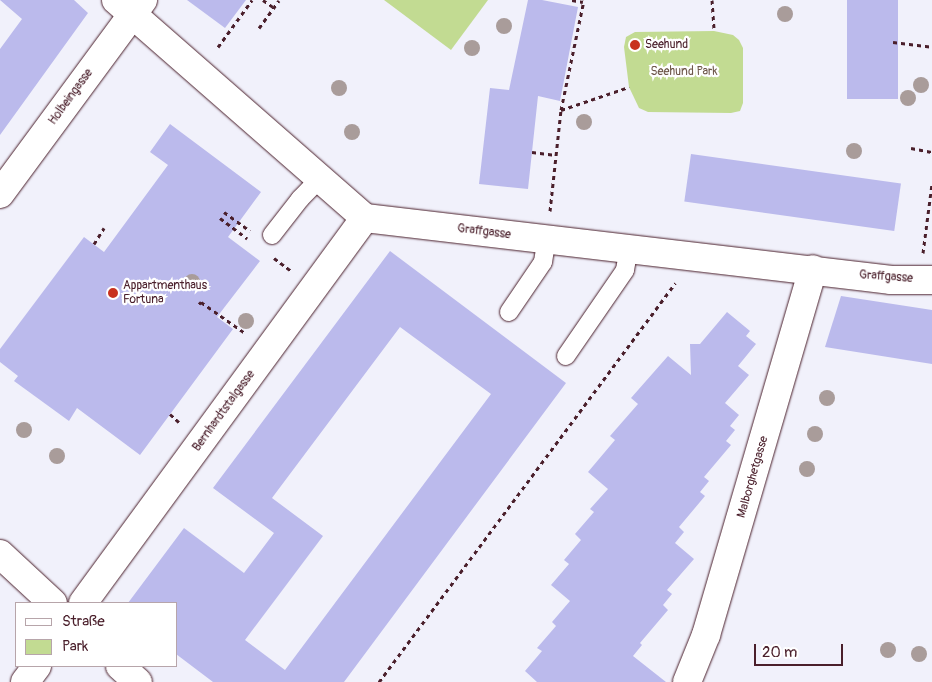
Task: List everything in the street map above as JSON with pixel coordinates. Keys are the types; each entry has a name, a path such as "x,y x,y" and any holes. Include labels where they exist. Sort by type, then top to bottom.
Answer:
{"street":[{"path":"130,5 365,218"},
{"name":"Holbeingasse","path":"0,194 130,5"},
{"name":"Graffgasse","path":"365,218 891,280 926,280"},
{"name":"Bernhardtstalgasse","path":"84,602 365,218"},
{"name":"Malborghetgasse","path":"687,682 709,626 813,270"},
{"path":"0,554 52,602"},
{"path":"25,682 36,667"},
{"path":"121,667 138,682"}],"lane":[{"path":"272,235 320,178"},
{"path":"509,312 543,262 553,239"},
{"path":"566,356 625,270 629,248"}],"path":[{"path":"218,47 252,0"},
{"path":"263,0 273,7"},
{"path":"259,28 279,0"},
{"path":"553,239 549,208 560,110 583,1 572,0"},
{"path":"712,0 714,31"},
{"path":"893,42 932,48"},
{"path":"560,110 629,87"},
{"path":"911,148 932,152"},
{"path":"532,152 556,155"},
{"path":"926,280 932,184"},
{"path":"224,212 246,228"},
{"path":"220,218 229,224"},
{"path":"94,244 104,228"},
{"path":"379,682 695,256"},
{"path":"275,258 284,265"},
{"path":"199,304 201,302 205,304 250,337"},
{"path":"170,414 184,425"}],"green space":[{"path":"384,0 488,0 451,50"},
{"name":"Seehund Park","path":"714,31 733,35 739,40 743,48 743,103 740,111 731,113 648,112 639,108 629,87 624,47 626,37 635,32"}],"building":[{"path":"0,0 74,0 88,13 0,135 0,49 22,19"},
{"path":"187,0 246,0 225,28"},
{"path":"528,0 542,0 578,7 560,101 538,96 528,189 479,184 490,88 509,90"},
{"path":"847,0 898,0 898,99 847,99"},
{"name":"Appartmenthaus Fortuna","path":"170,124 261,192 228,237 260,261 217,317 233,329 140,455 77,408 69,421 14,381 18,376 0,362 0,349 84,237 104,252 168,165 150,152"},
{"path":"691,154 901,184 894,231 684,202"},
{"path":"390,251 566,383 344,682 213,682 178,656 178,602 129,602 184,528 244,573 274,533 213,488","holes":["400,327 491,394 285,670 245,640 323,536 272,498"]},
{"path":"841,296 932,310 932,364 825,347"},
{"path":"727,312 750,331 746,336 756,344 738,366 749,375 725,403 739,415 730,426 735,430 726,441 731,445 704,477 709,481 700,492 705,496 679,527 684,532 675,543 694,559 667,590 672,594 663,605 668,610 640,643 642,645 633,656 666,682 537,682 525,671 542,651 537,648 556,626 552,622 570,601 551,585 569,564 564,560 581,540 575,534 594,512 590,509 608,489 588,472 615,440 610,436 638,404 631,398 668,356 691,375 690,344 700,344"}],"place":[{"name":"Seehund","path":"635,45"},
{"name":"Appartmenthaus Fortuna","path":"113,293"}]}
